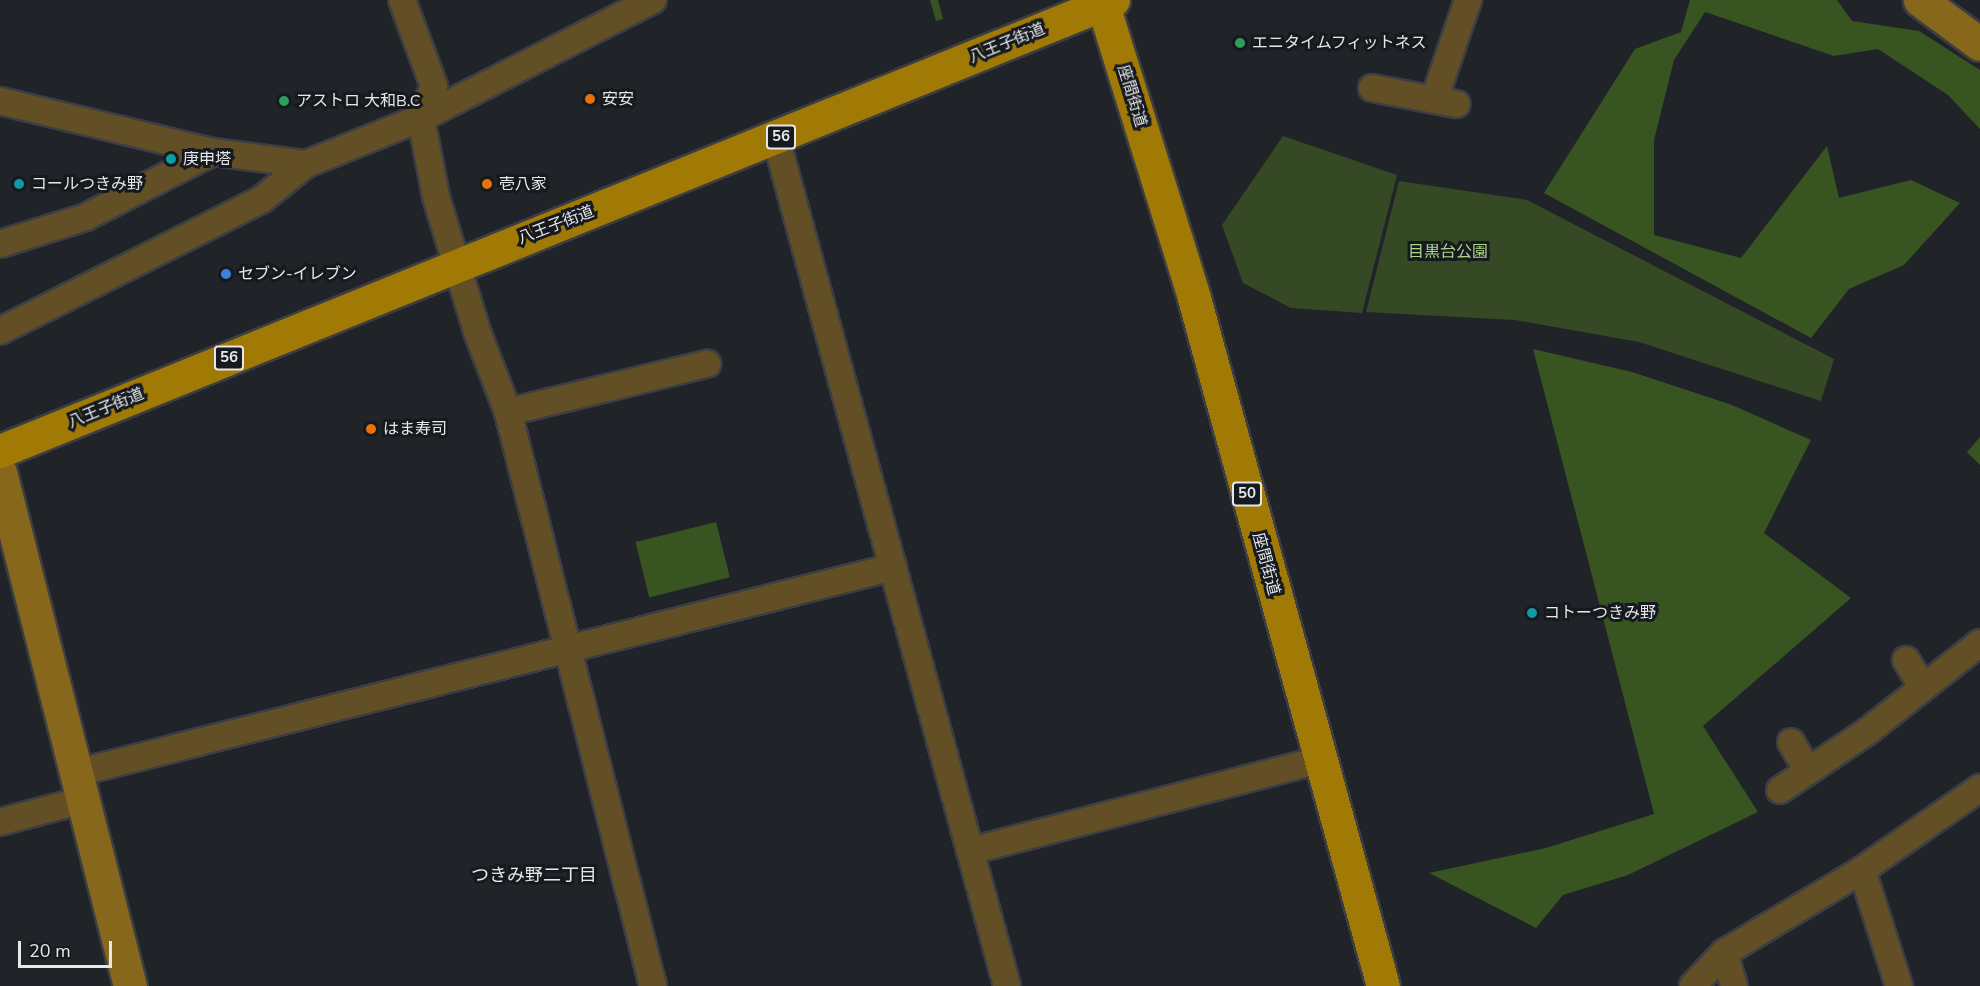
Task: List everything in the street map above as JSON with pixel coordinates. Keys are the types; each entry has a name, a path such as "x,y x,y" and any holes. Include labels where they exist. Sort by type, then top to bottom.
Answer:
{"main road":[{"name":"八王子街道","path":"0,450 458,264 776,139 1108,2"},
{"name":"座間街道","path":"1108,2 1194,298 1319,760 1383,986"}],"street":[{"path":"402,0 434,86 421,118 436,197 508,412 653,986"},
{"path":"0,331 261,200 306,164 421,118 653,0"},
{"path":"1372,88 1445,102 1468,0"},
{"path":"1920,0 1980,44"},
{"path":"0,101 213,152 306,164"},
{"path":"776,139 1007,986"},
{"path":"0,244 86,217 213,152"},
{"path":"508,412 707,364"},
{"path":"0,472 130,986"},
{"path":"0,822 80,787 568,649 893,567"},
{"path":"1780,790 1868,731 1980,643"},
{"path":"1906,660 1923,687"},
{"path":"1791,742 1807,770"},
{"path":"970,851 1319,760"},
{"path":"1692,986 1724,953 1862,870 1980,788"},
{"path":"1862,870 1899,986"},
{"path":"1724,953 1734,986"}],"green space":[{"path":"930,0 938,0 943,19 936,21"},
{"path":"1690,0 1837,0 1852,21 1919,31 1980,70 1980,129 1948,95 1878,49 1834,56 1705,12 1674,60 1654,140 1654,235 1741,258 1827,146 1839,198 1911,180 1960,203 1904,265 1849,289 1811,338 1544,193 1635,49 1681,32"},
{"path":"1283,136 1397,175 1362,313 1291,308 1243,283 1222,225"},
{"name":"目黒台公園","path":"1399,181 1527,200 1834,359 1821,401 1639,342 1515,320 1366,312"},
{"path":"1533,349 1632,372 1732,405 1811,440 1764,533 1851,598 1703,726 1758,812 1628,875 1563,895 1536,928 1429,873 1546,848 1654,814"},
{"path":"1980,437 1980,465 1967,452"},
{"path":"716,522 730,577 649,597 635,542"}],"place":[{"name":"エニタイムフィットネス","path":"1240,43"},
{"name":"安安","path":"590,99"},
{"name":"アストロ 大和B.C","path":"284,101"},
{"name":"庚申塔","path":"171,159"},
{"name":"コールつきみ野","path":"19,184"},
{"name":"壱八家","path":"487,184"},
{"name":"セブン-イレブン","path":"226,274"},
{"name":"はま寿司","path":"371,429"},
{"name":"コトーつきみ野","path":"1532,613"}],"district":[{"name":"つきみ野二丁目","path":"534,875"}]}
